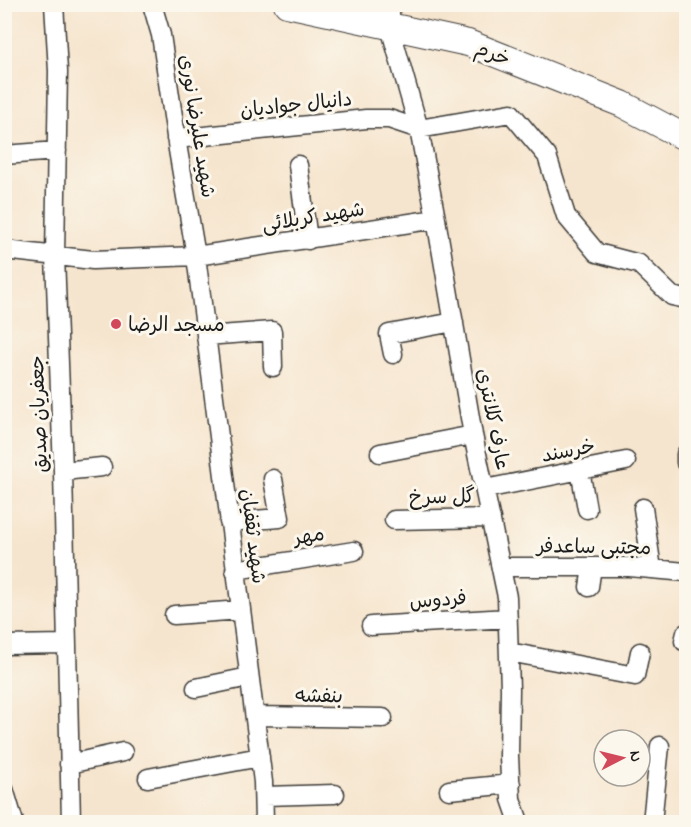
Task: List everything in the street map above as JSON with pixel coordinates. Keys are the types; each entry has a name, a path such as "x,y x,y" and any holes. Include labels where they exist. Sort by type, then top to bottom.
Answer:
{"main road":[{"name":"خرم","path":"287,4 390,16 468,43 622,104 687,138"}],"street":[{"name":"جعفریان صدیق","path":"54,4 58,71 55,256 63,471 71,822"},
{"name":"شهید علیرضا نوری","path":"152,4 162,35 176,139 196,256"},
{"name":"عارف کلانتری","path":"390,16 418,129 473,435 507,597 510,784 511,799 519,822"},
{"path":"418,129 511,113 547,156 566,216 597,253 639,264 672,296 687,300"},
{"name":"دانیال جوادیان","path":"176,139 366,119 389,119 418,129"},
{"path":"4,155 57,151"},
{"path":"298,165 308,240"},
{"name":"شهید کربلائی","path":"4,249 93,260 196,256 436,219"},
{"name":"شهید ثقفیان","path":"196,256 255,716 264,796 264,822"},
{"path":"393,354 389,334 454,322"},
{"path":"206,336 272,331 273,367"},
{"path":"380,453 473,435"},
{"path":"687,454 687,463"},
{"name":"خرسند","path":"485,489 626,461"},
{"path":"63,471 102,466"},
{"path":"580,470 587,508"},
{"path":"229,522 280,518 273,479"},
{"path":"643,508 652,569"},
{"name":"گل سرخ","path":"394,520 491,518"},
{"name":"مهر","path":"235,570 354,551"},
{"name":"مجتبی ساعدفر","path":"501,567 592,567 687,572"},
{"path":"589,587 592,567"},
{"path":"174,615 241,610"},
{"name":"فردوس","path":"371,626 508,618"},
{"path":"4,645 67,644"},
{"path":"509,652 635,676 640,652"},
{"path":"196,688 249,676"},
{"name":"بنفشه","path":"255,716 383,718"},
{"path":"652,822 660,746"},
{"path":"69,764 123,752"},
{"path":"148,778 260,758"},
{"path":"449,790 510,784"},
{"path":"264,796 335,794"}],"place":[{"name":"مسجد الرضا","path":"116,324"}]}
